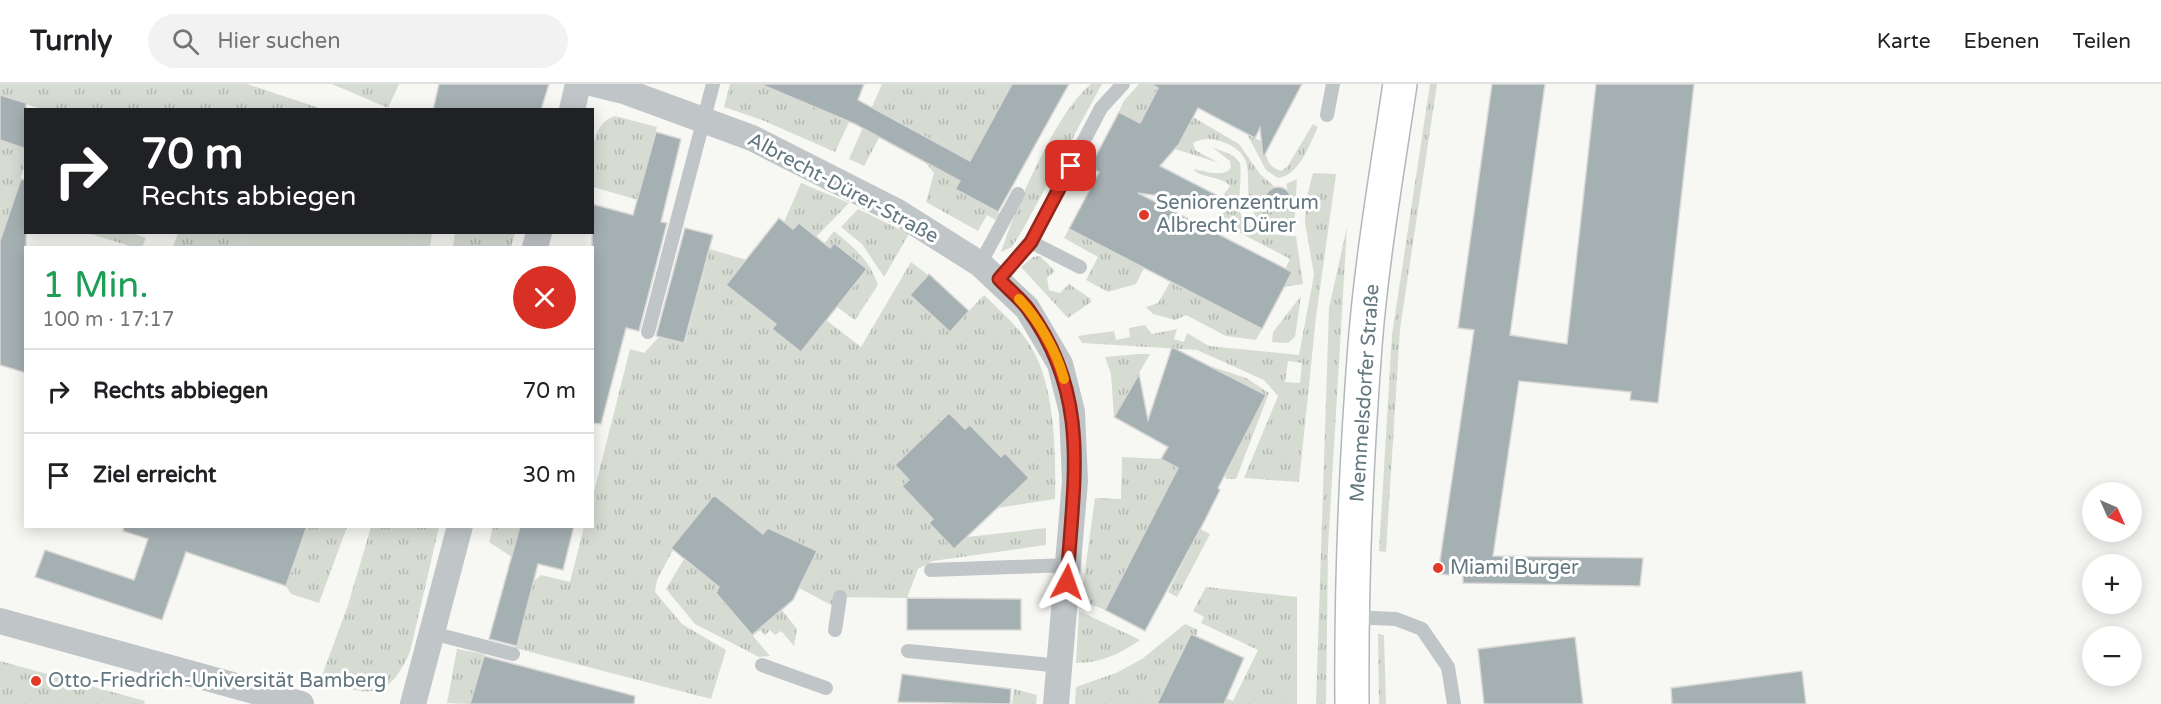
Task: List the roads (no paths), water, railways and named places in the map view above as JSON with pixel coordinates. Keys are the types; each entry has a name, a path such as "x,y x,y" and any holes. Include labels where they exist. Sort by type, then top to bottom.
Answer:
{"main road":[{"name":"Memmelsdorfer Straße","path":"1352,704 1351,617 1365,344 1381,208 1400,84"}],"street":[{"path":"572,108 578,84"},
{"name":"Albrecht-Dürer-Straße","path":"595,84 624,91 752,138 833,178 896,211 989,272 1027,308 1060,364 1072,412 1075,481 1056,704"},
{"path":"413,704 459,528"},
{"path":"0,621 301,704"}],"lane":[{"path":"648,332 713,84"},
{"path":"989,272 1031,242 1101,108 1123,84"},
{"path":"1327,115 1333,84"},
{"path":"989,272 1018,194"},
{"path":"1031,242 1080,267"},
{"path":"931,570 1068,565"},
{"path":"835,630 840,597"},
{"path":"1351,617 1395,619 1422,629 1448,667 1454,704"},
{"path":"432,633 513,654"},
{"path":"908,651 1061,666"},
{"path":"762,664 826,688"}],"place":[{"name":"Seniorenzentrum Albrecht Dürer","path":"1144,215"},
{"name":"Miami Burger","path":"1438,568"},
{"name":"Otto-Friedrich-Universität Bamberg","path":"36,681"}]}
